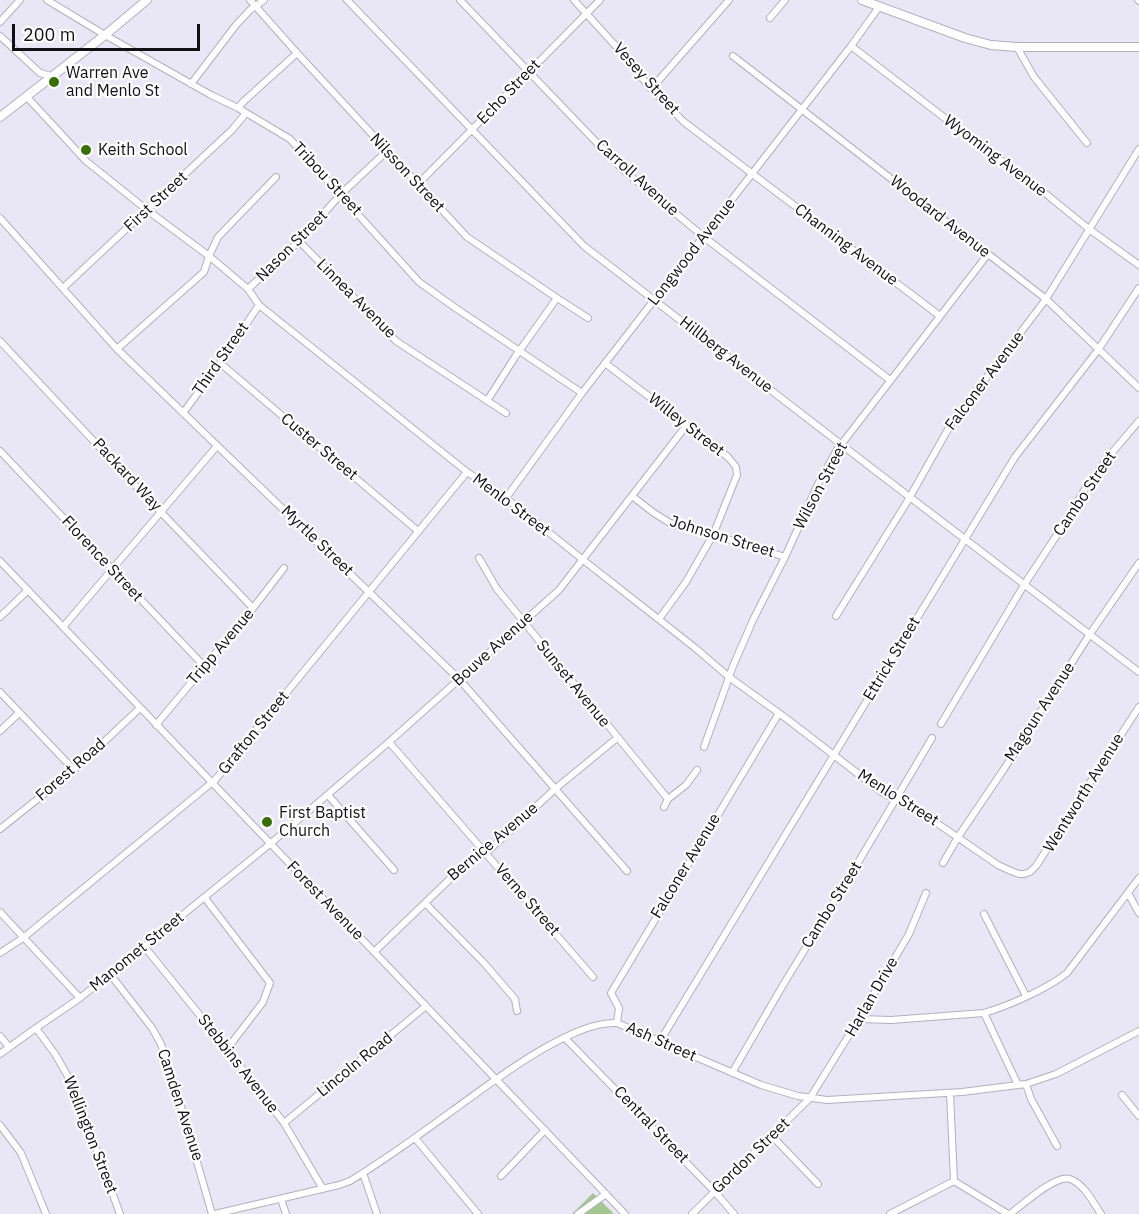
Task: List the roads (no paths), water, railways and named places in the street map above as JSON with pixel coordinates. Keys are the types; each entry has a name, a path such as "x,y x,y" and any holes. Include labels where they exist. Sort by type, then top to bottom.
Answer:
{"main road":[{"path":"0,117 147,0"},
{"path":"862,0 991,45 1017,48 1139,47"}],"street":[{"path":"0,22 20,0"},
{"name":"Tribou Street","path":"47,0 211,96 238,108 290,139 419,282 582,393"},
{"name":"Nilsson Street","path":"250,0 467,237 588,318"},
{"path":"191,84 236,25 264,0"},
{"name":"Hillberg Avenue","path":"346,0 584,246 1139,672"},
{"name":"Carroll Avenue","path":"460,0 622,169 704,237 890,380"},
{"name":"Vesey Street","path":"574,0 651,89 684,122 752,174"},
{"name":"Echo Street","path":"418,184 600,0"},
{"path":"651,89 729,0"},
{"path":"770,18 785,0"},
{"name":"Longwood Avenue","path":"506,498 582,393 879,7"},
{"path":"0,36 40,73 51,76"},
{"name":"Wyoming Avenue","path":"851,46 1139,265"},
{"path":"1017,48 1034,77 1087,143"},
{"path":"238,108 297,53"},
{"name":"Woodard Avenue","path":"733,56 1046,299 1139,388"},
{"name":"Menlo Street","path":"27,97 86,161 209,256 248,289 259,304 467,472 506,498 729,677 895,800 928,817 998,865 1015,873 1024,874"},
{"name":"First Street","path":"63,288 232,129 246,113"},
{"name":"Falconer Avenue","path":"836,616 957,416 1046,299 1139,149"},
{"name":"Nason Street","path":"248,289 299,241 387,151"},
{"name":"Channing Avenue","path":"752,174 940,316"},
{"path":"117,349 204,272 218,237 276,177"},
{"name":"Myrtle Street","path":"0,218 117,349 459,679 627,871"},
{"name":"Linnea Avenue","path":"299,241 396,341 506,413"},
{"name":"Wilson Street","path":"704,747 729,677 753,620 818,484 841,444 988,254"},
{"name":"Ettrick Street","path":"660,1041 1014,457 1098,350 1139,288"},
{"path":"487,401 519,350 557,298"},
{"name":"Third Street","path":"183,413 259,304"},
{"name":"Packard Way","path":"0,341 253,608"},
{"name":"Custer Street","path":"220,363 418,531"},
{"name":"Willey Street","path":"605,363 728,457 734,464 737,471 732,490 713,535"},
{"name":"Cambo Street","path":"941,724 1024,585 1085,489 1139,421"},
{"name":"Bouve Avenue","path":"270,844 389,742 559,590 686,426"},
{"path":"63,627 217,446"},
{"name":"Florence Street","path":"0,451 204,666"},
{"name":"Grafton Street","path":"0,953 23,938 212,784 467,472"},
{"name":"Johnson Street","path":"632,495 670,523 785,557"},
{"path":"659,619 686,582 713,535"},
{"name":"Sunset Avenue","path":"479,558 496,589 668,799"},
{"name":"Forest Avenue","path":"0,561 625,1214"},
{"name":"Magoun Avenue","path":"943,863 1090,634 1139,563"},
{"name":"Tripp Avenue","path":"156,724 284,568"},
{"path":"0,618 28,590"},
{"path":"0,692 74,770"},
{"name":"Wentworth Avenue","path":"1024,874 1032,870 1041,859 1139,706"},
{"name":"Forest Road","path":"0,829 74,770 140,708"},
{"path":"0,731 19,713"},
{"name":"Falconer Avenue","path":"617,1023 619,1008 611,993 779,713"},
{"name":"Bernice Avenue","path":"374,952 452,877 475,857 486,853 555,789 617,738"},
{"name":"Cambo Street","path":"732,1073 932,738"},
{"name":"Verne Street","path":"389,742 593,977"},
{"path":"664,807 668,799 686,785 698,770"},
{"path":"328,795 394,870"},
{"name":"Manomet Street","path":"0,1054 80,998 270,844"},
{"path":"859,1019 891,1020 984,1013 1052,983 1071,969 1139,878"},
{"name":"Harlan Drive","path":"810,1098 909,934 926,893"},
{"path":"1128,893 1139,913"},
{"path":"205,898 270,983 263,1002 227,1049"},
{"path":"425,903 484,963 515,999 517,1011"},
{"path":"0,912 80,998"},
{"path":"984,914 1026,996"},
{"name":"Stebbins Avenue","path":"144,946 284,1123 323,1189"},
{"name":"Camden Avenue","path":"110,974 152,1028 161,1044 213,1214"},
{"name":"Lincoln Road","path":"284,1123 426,1006"},
{"path":"984,1013 1018,1086"},
{"name":"Ash Street","path":"213,1214 350,1181 535,1054 598,1024 617,1023 775,1090 810,1098 835,1100 1018,1086 1065,1070 1139,1031"},
{"name":"Wellington Street","path":"36,1028 73,1085 120,1214"},
{"path":"0,1036 9,1047"},
{"name":"Central Street","path":"565,1038 734,1214"},
{"path":"1026,1084 1031,1099 1057,1146"},
{"path":"950,1093 954,1181"},
{"path":"1122,1095 1139,1116"},
{"name":"Gordon Street","path":"692,1214 810,1098"},
{"path":"0,1125 21,1153 46,1214"},
{"path":"501,1176 545,1130"},
{"path":"772,1136 818,1184"},
{"path":"415,1138 478,1214"},
{"path":"363,1173 376,1214"},
{"path":"954,1181 1009,1214 1054,1182 1066,1178 1080,1186 1101,1214"},
{"path":"890,1214 954,1181"},
{"path":"578,1214 606,1194"},
{"path":"281,1199 286,1214"}],"place":[{"name":"Warren Ave and Menlo St","path":"54,82"},
{"name":"Keith School","path":"86,150"},
{"name":"First Baptist Church","path":"267,822"}]}
